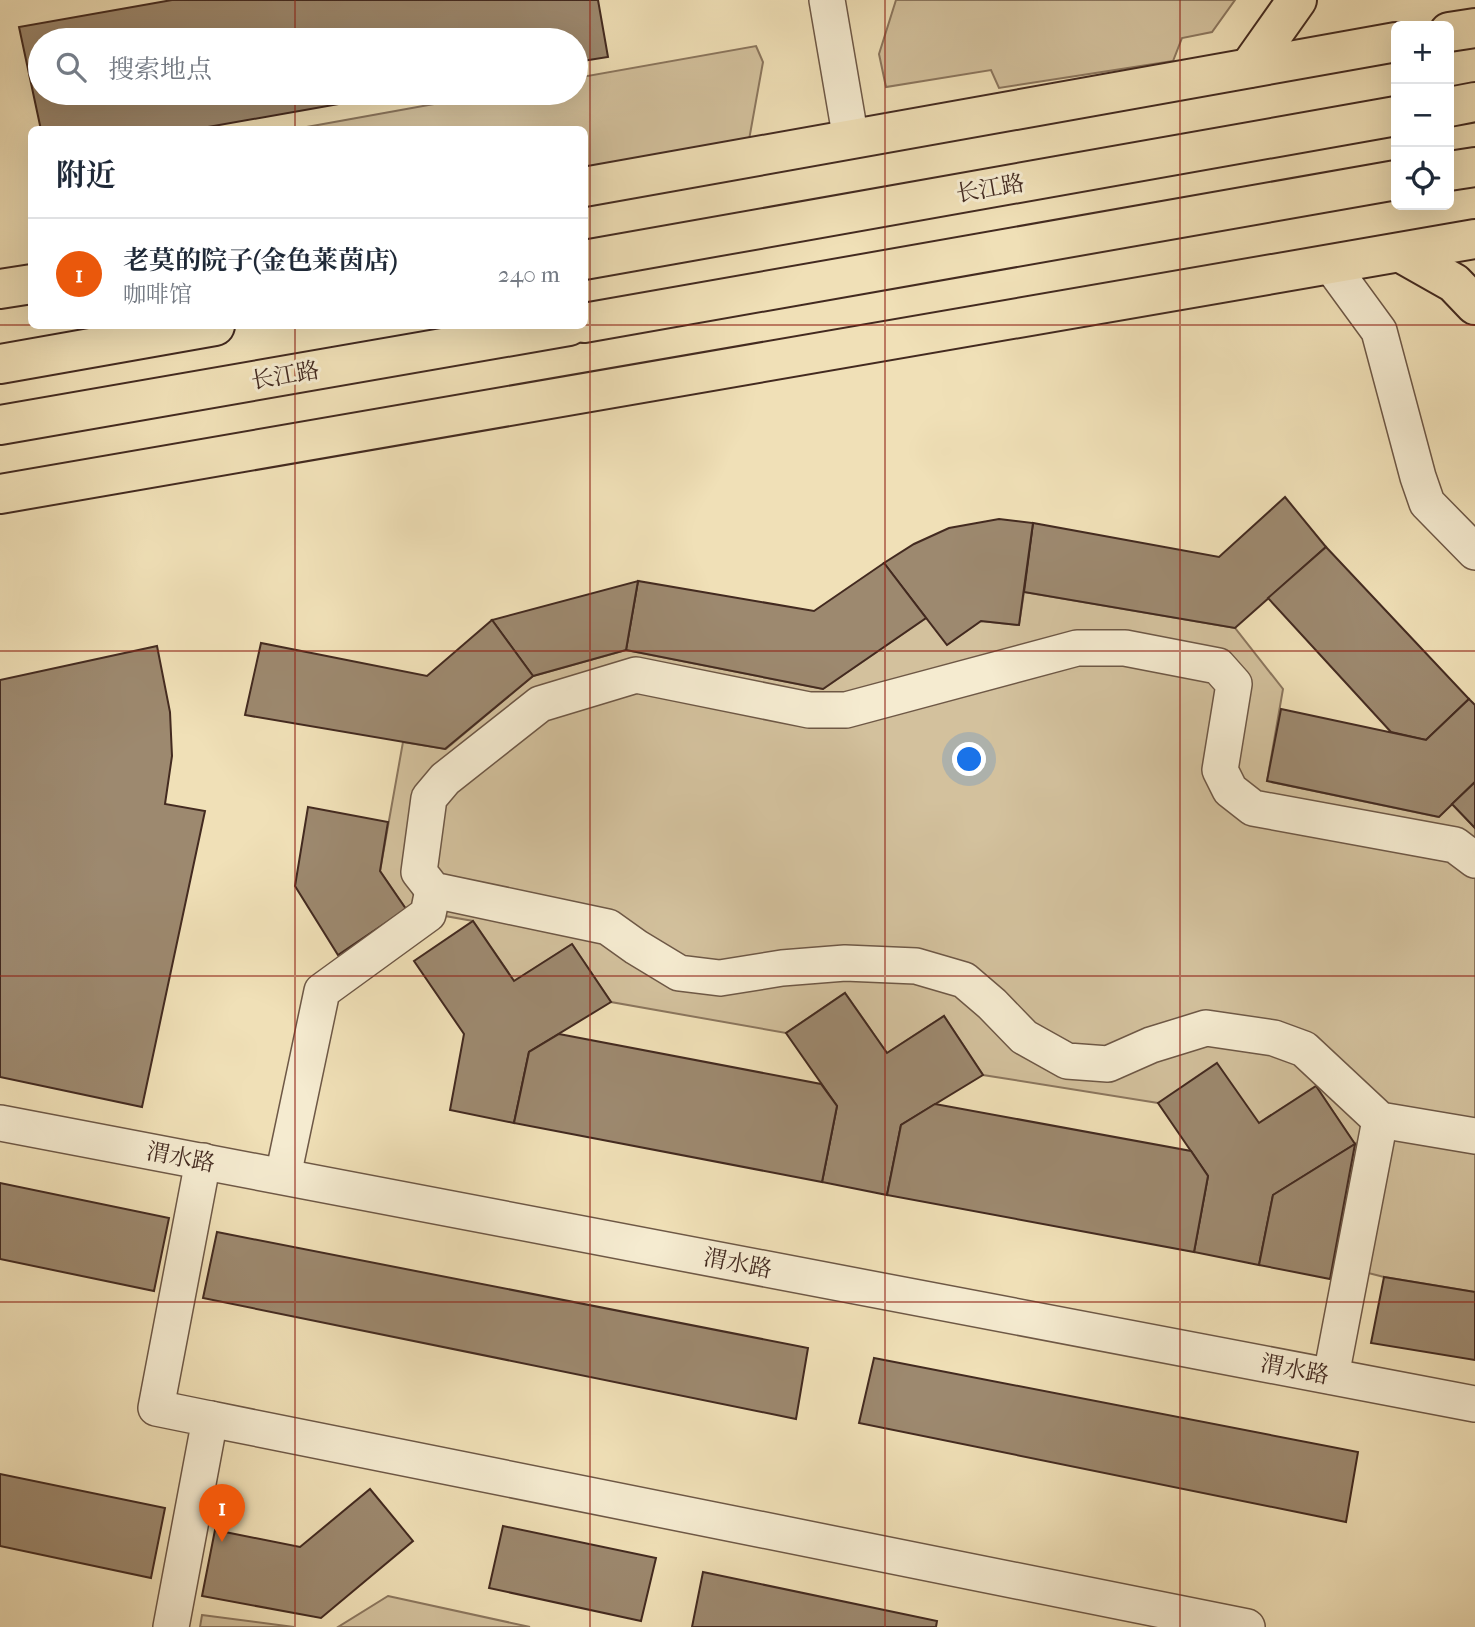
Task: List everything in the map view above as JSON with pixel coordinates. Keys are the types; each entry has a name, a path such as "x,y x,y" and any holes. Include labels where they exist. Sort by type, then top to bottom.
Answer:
{"main road":[{"path":"1249,68 1297,0"},
{"path":"1454,31 1475,28"},
{"path":"588,186 1391,43"},
{"path":"1454,106 1475,102"},
{"name":"长江路","path":"588,259 1391,117"},
{"path":"1454,170 1475,167"},
{"path":"588,322 1391,181"},
{"path":"0,494 1475,239"},
{"path":"1401,253 1454,283 1475,305"},
{"path":"0,289 28,285"},
{"path":"0,364 198,329"},
{"name":"长江路","path":"0,425 552,329"}],"street":[{"path":"827,0 851,140"},
{"path":"1330,264 1379,331 1427,503 1475,552"},
{"path":"1475,860 1455,845 1253,808 1230,790 1220,770 1234,684 1218,666 1125,648 1077,648 846,710 809,710 636,675 540,704 445,779 429,798 419,872 433,890 608,927 679,973 720,978 782,968 845,963 916,966 964,980 1024,1037 1067,1061 1108,1064 1151,1045 1206,1028 1274,1038 1304,1049 1380,1119 1475,1136"},
{"path":"283,1176 322,991 428,914 433,890"},
{"path":"1331,1376 1380,1119"},
{"name":"渭水路","path":"0,1123 1475,1404"},
{"path":"203,1161 156,1408 1247,1627"},
{"path":"171,1627 210,1419"}],"shaded area":[{"path":"896,0 1235,0 1212,32 1182,38 1173,61 999,88 991,70 886,87 879,54"},
{"path":"756,46 763,62 749,140 588,167 588,126 312,126 429,105 588,105 588,76"},
{"path":"1024,592 1235,628 1283,689 1267,781 1438,817 1452,804 1475,828 1475,1292 1384,1277 1333,1264 1355,1145 1316,1086 1259,1123 1158,1103 983,1075 944,1016 887,1053 845,993 786,1033 611,1002 572,944 514,981 473,921 406,909 380,871 403,742 446,749 533,676 626,650 823,689 926,618 947,645 981,621 1019,625"},
{"path":"388,1596 530,1627 338,1627"},
{"path":"202,1615 294,1627 200,1627"}],"building":[{"path":"172,0 598,0 608,57 588,60 588,28 28,28 28,69 19,27"},
{"path":"36,105 333,105 214,126 40,126"},
{"path":"1285,497 1326,547 1235,628 1024,592 1033,523 1219,557"},
{"path":"999,519 1033,523 1019,625 981,621 947,645 884,563 914,544 949,528"},
{"path":"1326,547 1469,699 1426,740 1391,732 1268,598"},
{"path":"884,563 926,618 823,689 626,650 638,581 814,611"},
{"path":"638,581 626,650 533,676 492,620"},
{"path":"492,620 533,676 445,749 245,715 261,643 427,676"},
{"path":"157,646 170,712 172,756 165,804 205,811 142,1107 0,1077 0,680"},
{"path":"1469,699 1475,705 1475,782 1439,817 1267,781 1281,709 1426,740"},
{"path":"1475,782 1475,828 1452,804"},
{"path":"308,807 388,822 380,871 406,909 338,955 295,886"},
{"path":"473,921 514,981 572,944 611,1002 529,1052 514,1123 450,1110 464,1034 414,961"},
{"path":"845,993 887,1053 944,1016 983,1075 901,1125 887,1195 822,1182 837,1106 786,1033"},
{"path":"559,1034 821,1084 837,1106 822,1182 514,1123 529,1052"},
{"path":"1217,1063 1259,1123 1316,1086 1355,1144 1273,1195 1259,1265 1194,1252 1208,1176 1158,1103"},
{"path":"935,1104 1191,1151 1208,1176 1194,1252 887,1195 901,1125"},
{"path":"1355,1144 1330,1279 1259,1265 1273,1195"},
{"path":"0,1183 169,1218 154,1291 0,1259"},
{"path":"217,1232 808,1348 796,1419 203,1298"},
{"path":"1384,1277 1475,1292 1475,1360 1371,1343"},
{"path":"874,1358 1358,1452 1346,1522 859,1423"},
{"path":"0,1474 165,1508 151,1578 0,1546"},
{"path":"370,1489 413,1541 321,1618 202,1596 215,1530 300,1547"},
{"path":"503,1526 656,1558 641,1621 489,1588"},
{"path":"703,1572 937,1621 936,1627 692,1627"}],"place":[{"name":"老莫的院子(金色莱茵店)","path":"222,1542"}]}
